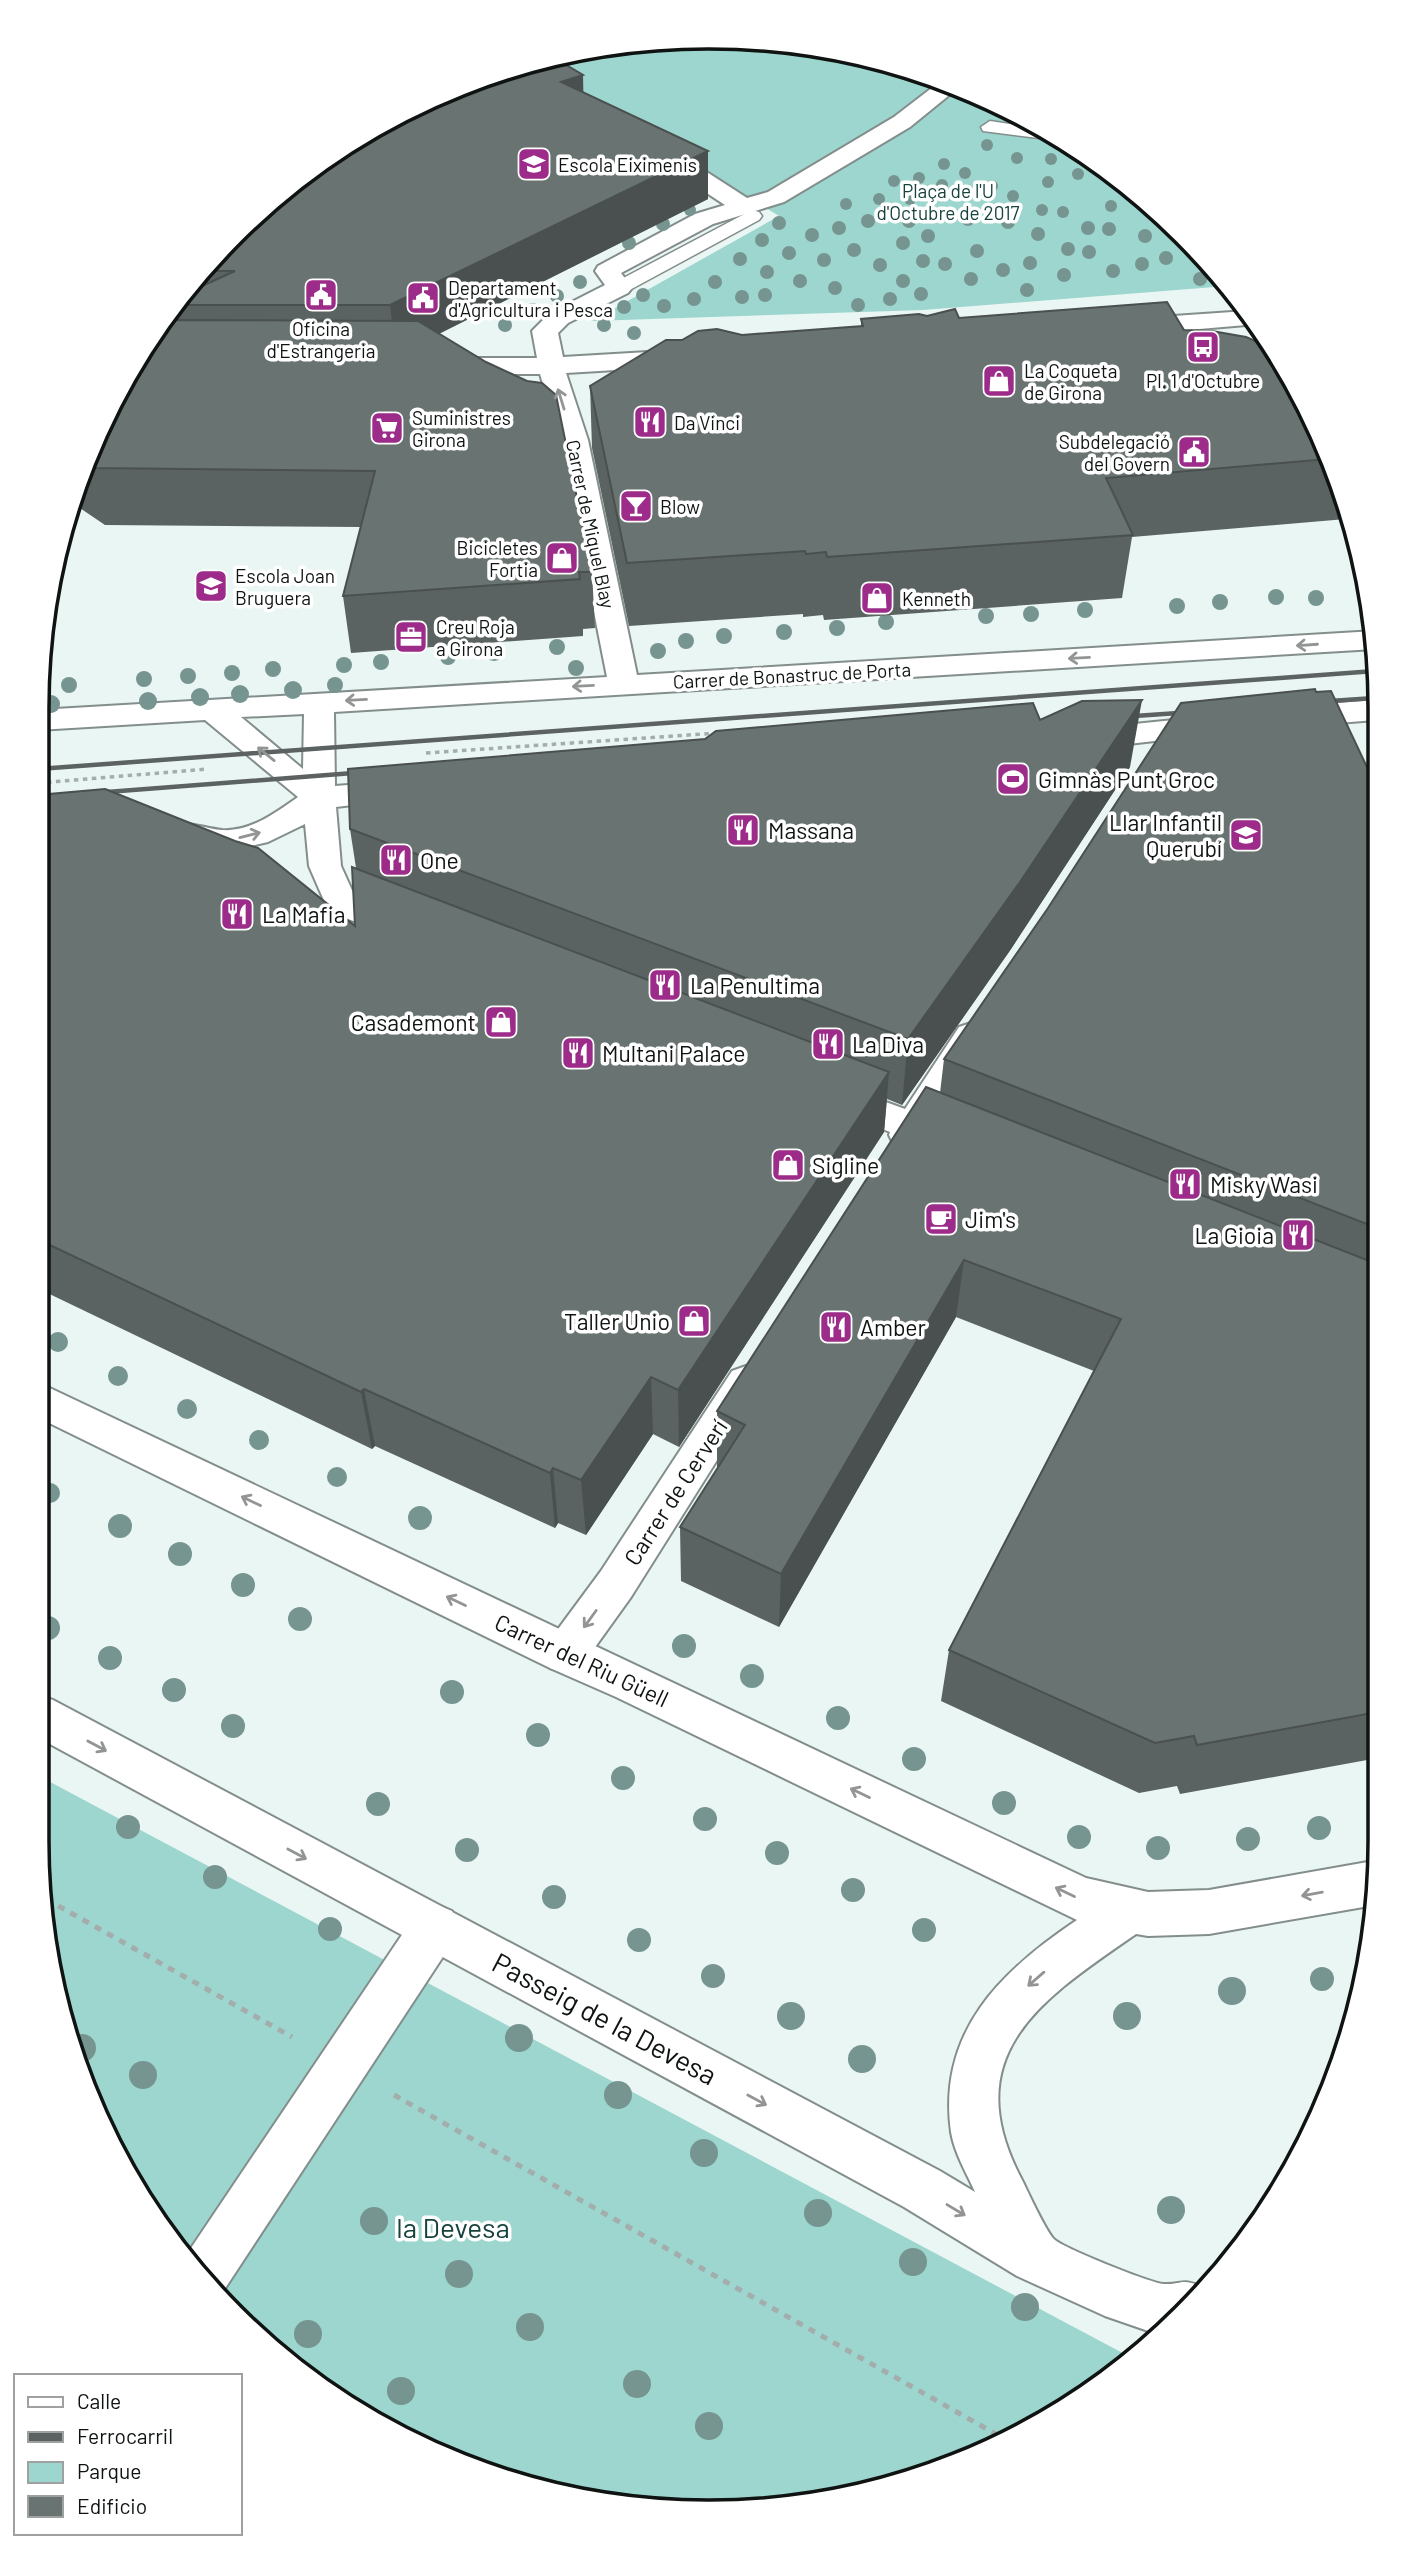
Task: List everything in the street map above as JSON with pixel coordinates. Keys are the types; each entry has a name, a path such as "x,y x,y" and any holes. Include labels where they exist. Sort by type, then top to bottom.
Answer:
{"street":[{"path":"645,143 748,211 902,122 942,92"},
{"name":"Carrer de Miquel Blay","path":"624,684 574,440 551,366 545,331 559,318 619,288 607,271 704,219 748,211"},
{"path":"1101,329 1241,319"},
{"path":"411,366 551,366 713,355"},
{"name":"Carrer de Bonastruc de Porta","path":"49,719 1364,641"},
{"path":"319,702 319,797 325,866 341,904 432,939"},
{"path":"209,708 319,797"},
{"path":"1051,742 1368,711"},
{"path":"1152,764 1172,730"},
{"path":"153,827 225,841 257,834 284,823 319,797 433,789"},
{"path":"886,1167 988,1013"},
{"path":"802,1083 984,1154"},
{"name":"Carrer de Cerverí","path":"565,1654 615,1584 764,1354"},
{"name":"Carrer del Riu Güell","path":"49,1404 565,1654 632,1683 1081,1899 1149,1914 1209,1912 1367,1884"},
{"name":"Passeig de la Devesa","path":"49,1720 922,2189 1035,2258 1105,2290 1171,2310"},
{"path":"1035,2258 998,2187 976,2134 974,2077 991,2030 1018,1995 1059,1959 1131,1910"},
{"path":"207,2268 435,1927"}],"lane":[{"path":"990,127 1030,133"}],"path":[{"path":"418,754 725,732"},
{"path":"49,782 278,764"},
{"path":"52,1902 996,2434"}],"green space":[{"name":"Plaça de l'U d'Octubre de 2017","path":"665,50 752,50 837,62 920,84 1000,117 1075,160 1110,185 1175,242 1215,287 923,310 592,321 779,216 541,70"},
{"name":"la Devesa","path":"49,1781 1123,2353 1075,2389 1038,2412 961,2450 879,2478 752,2499 665,2499 538,2478 456,2450 379,2412 307,2364 242,2307 185,2242 160,2207 117,2132 84,2052 62,1969 50,1884"}],"building":[{"path":"566,65 583,75 561,82 708,151 390,305 187,305 203,285 235,271 216,271 274,213 342,160 379,137 456,99 538,71"},
{"path":"1167,302 1184,330 1212,331 1257,342 1280,379 1319,460 1106,478 1133,535 827,557 826,552 806,554 805,551 627,563 590,386 666,340 682,340 698,331 717,329 742,335 863,326 861,319 919,314 927,316 955,309 959,318"},
{"path":"176,320 418,321 486,362 527,381 542,383 556,395 592,572 579,572 580,579 343,596 375,471 95,468 137,379"},
{"path":"1315,689 1316,692 1331,691 1368,769 1368,1224 944,1059 1048,908 1181,703"},
{"path":"1142,700 1020,882 908,1039 350,829 348,769 705,739 716,731 1033,703 1040,720 1082,701"},
{"path":"105,789 258,848 355,926 352,867 889,1072 678,1390 651,1377 581,1480 553,1468 550,1473 364,1389 361,1392 49,1245 49,794"},
{"path":"926,1087 1368,1260 1368,1714 1197,1745 1194,1736 1155,1743 949,1650 1121,1319 964,1260 781,1574 680,1527 745,1425 717,1411"}],"railway":[{"path":"49,768 1367,672"},
{"path":"1315,702 1368,698"},
{"path":"1120,717 1193,712"},
{"path":"94,793 366,772"}],"place":[{"name":"Escola Eiximenis","path":"534,164"},
{"name":"Oficina d'Estrangeria","path":"321,295"},
{"name":"Departament d'Agricultura i Pesca","path":"423,298"},
{"name":"Pl. 1 d'Octubre","path":"1203,347"},
{"name":"La Coqueta de Girona","path":"999,381"},
{"name":"Da Vinci","path":"650,422"},
{"name":"Suministres Girona","path":"387,428"},
{"name":"Subdelegació del Govern","path":"1194,452"},
{"name":"Blow","path":"636,506"},
{"name":"Bicicletes Fortia","path":"562,558"},
{"name":"Escola Joan Bruguera","path":"211,586"},
{"name":"Kenneth","path":"877,598"},
{"name":"Creu Roja a Girona","path":"411,637"},
{"name":"Gimnàs Punt Groc","path":"1013,779"},
{"name":"Massana","path":"743,830"},
{"name":"Llar Infantil Querubí","path":"1246,835"},
{"name":"One","path":"396,860"},
{"name":"La Mafia","path":"237,914"},
{"name":"La Penultima","path":"665,985"},
{"name":"Casademont","path":"501,1022"},
{"name":"La Diva","path":"828,1044"},
{"name":"Multani Palace","path":"578,1053"},
{"name":"Sigline","path":"788,1165"},
{"name":"Misky Wasi","path":"1185,1184"},
{"name":"Jim's","path":"941,1219"},
{"name":"La Gioia","path":"1298,1235"},
{"name":"Taller Unio","path":"694,1321"},
{"name":"Amber","path":"836,1327"}]}
